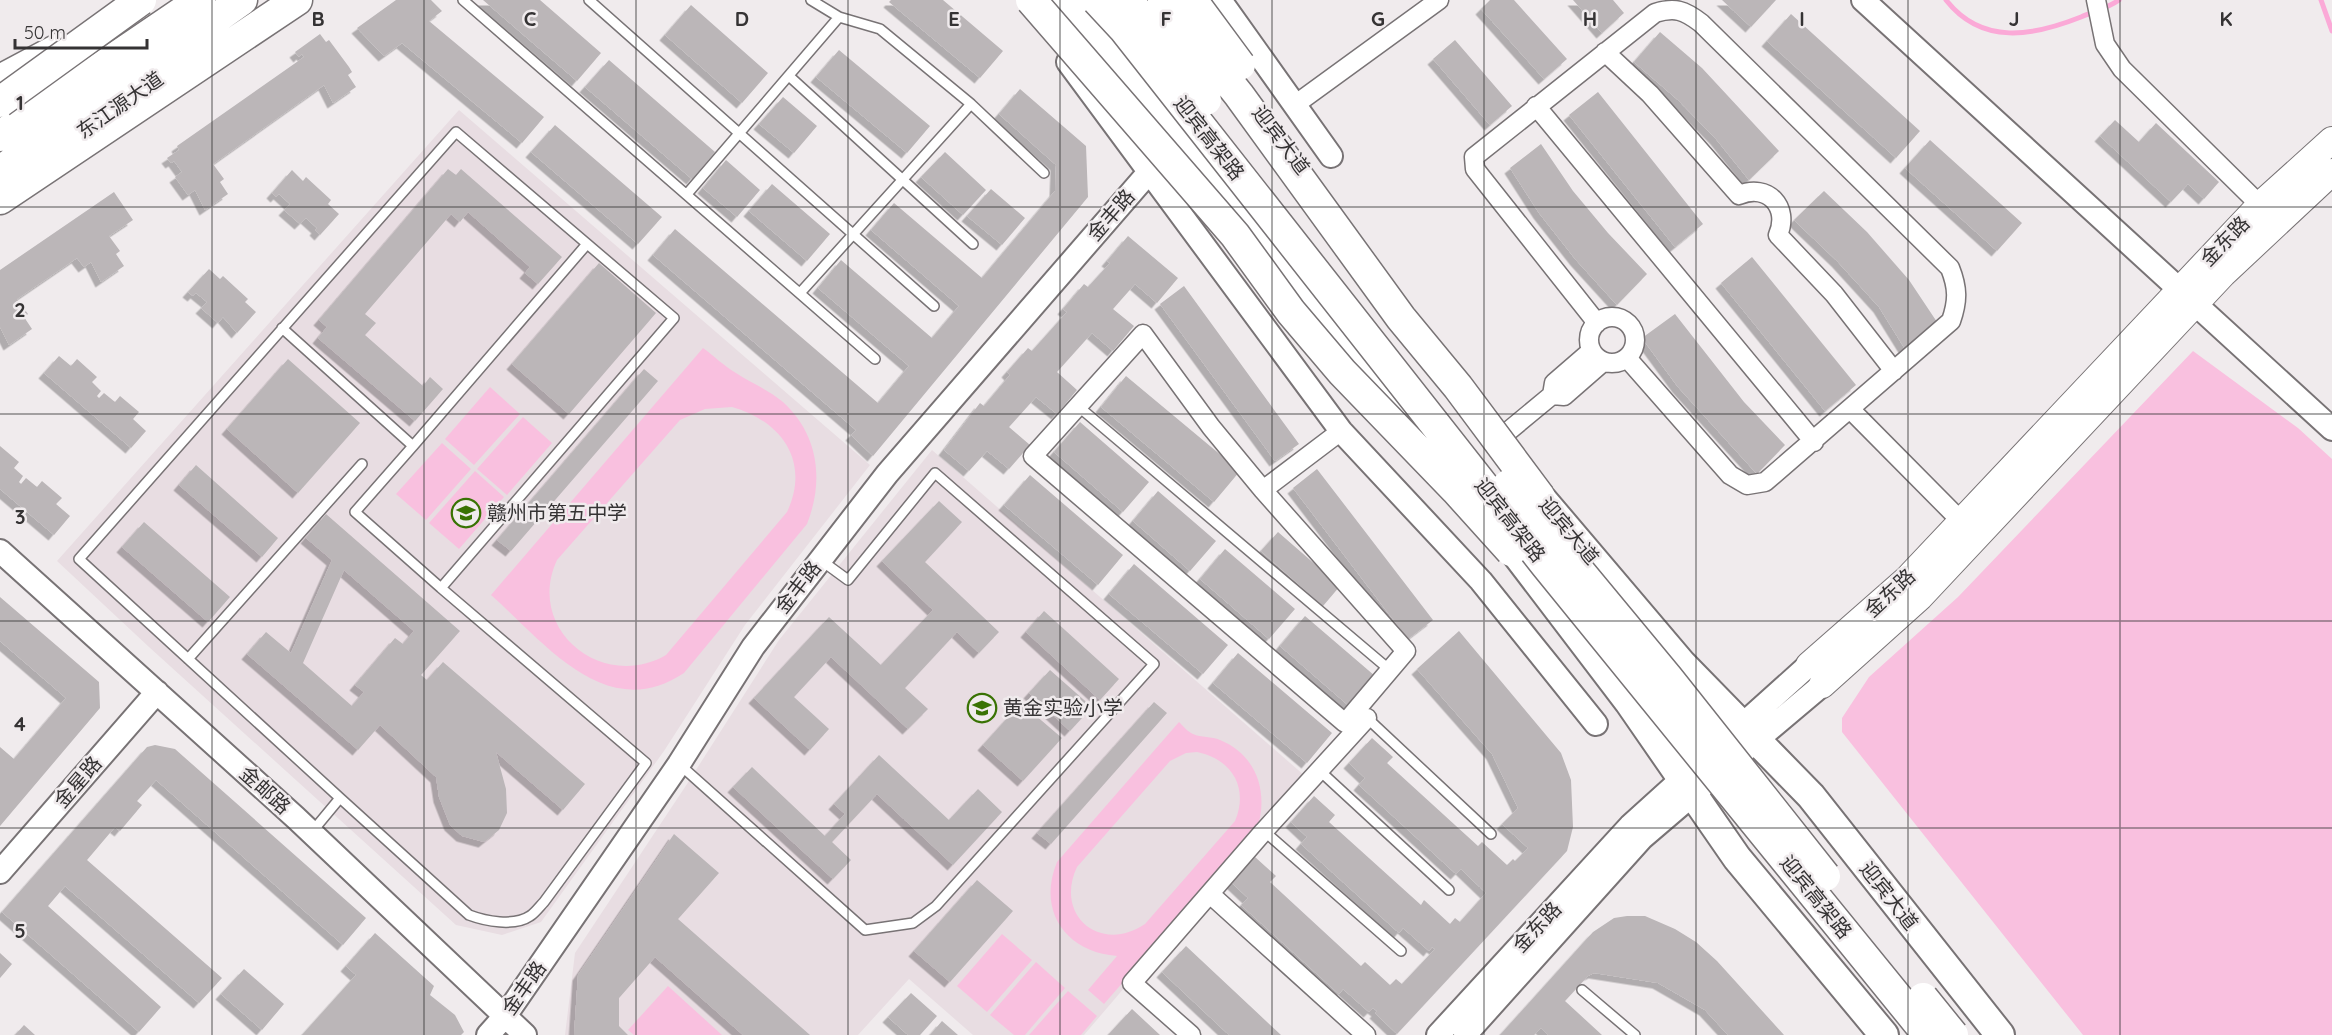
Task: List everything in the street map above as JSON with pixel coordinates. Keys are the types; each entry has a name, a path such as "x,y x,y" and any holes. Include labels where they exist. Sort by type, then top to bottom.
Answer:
{"highway":[{"path":"0,94 120,0"},
{"path":"0,102 141,0"},
{"path":"0,81 156,0"},
{"path":"0,136 200,0"},
{"path":"0,171 242,0"},
{"name":"东江源大道","path":"0,188 268,0"},
{"path":"0,199 297,0"},
{"path":"1031,0 1235,235 1291,312 1342,372 1382,416 1456,489 1592,641 1694,780"},
{"name":"迎宾高架路","path":"1097,0 1131,39 1545,564 1694,780 1928,1035"},
{"name":"迎宾高架路","path":"1128,0 1380,333 1668,678 1953,1035"},
{"path":"1163,0 1239,95 1401,318 1458,387 1537,493 1668,678"},
{"path":"1192,0 1273,111 1401,318"}],"main road":[{"path":"1066,0 1220,194 1483,510 1629,702 1694,780 1737,858 1884,1035"},
{"name":"迎宾大道","path":"1172,0 1287,145 1494,443 1683,664 1811,796 2000,1035"},
{"name":"金东路","path":"1816,675 1920,597 2187,297 2260,205 2332,140"},
{"name":"金东路","path":"1816,675 1961,521 2187,297 2223,274 2332,172"}],"street":[{"path":"1013,0 1060,52 1341,431 1480,581 1596,724"},
{"path":"1220,0 1331,156"},
{"path":"1296,104 1439,0"},
{"path":"1863,0 2332,429"},
{"path":"2096,0 2105,44 2122,69 2260,205"},
{"path":"1597,323 1475,169 1474,157 1655,13 1673,8 1686,12 1709,31 1950,268 1958,287 1951,321 1814,442 1765,482 1747,485 1730,475 1627,358"},
{"path":"1605,52 1650,94 1739,195 1758,191 1775,200 1783,217 1778,235 1834,294 1894,371"},
{"path":"1536,106 1814,442"},
{"name":"金丰路","path":"488,1035 505,1016 679,764 753,647 887,474 1150,171"},
{"path":"1614,317 1631,326 1636,340 1632,353 1627,358 1616,363 1597,356 1589,336 1597,323 1614,317"},
{"path":"1143,334 1211,426 1263,490 1406,651 1346,723 1034,456 1143,334"},
{"path":"1494,443 1552,395 1564,396 1597,356"},
{"path":"1850,410 1961,521"},
{"path":"1263,490 1341,431"},
{"name":"金邮路","path":"0,551 312,833 525,1035"},
{"name":"金东路","path":"1438,1035 1630,826 1694,780 1816,675"},
{"name":"金星路","path":"0,872 157,692"},
{"path":"1191,1035 1132,983 1264,831 1367,718"},
{"name":"金东路","path":"1465,1035 1694,780"},
{"path":"1210,894 1366,1035"}],"lane":[{"path":"464,0 875,359"},
{"path":"589,0 934,306"},
{"path":"811,0 839,17 880,29 971,104 1044,173"},
{"path":"687,194 839,17"},
{"path":"789,76 973,244"},
{"path":"800,293 971,104"},
{"path":"441,588 674,318 456,132 79,559 469,915 486,921 514,921 530,917 544,902 646,763 441,588 355,512 587,244"},
{"path":"282,328 413,446"},
{"path":"1079,407 1391,671"},
{"path":"188,659 362,464"},
{"path":"679,764 865,930 912,923 936,906 1154,664 935,473 848,580 820,560"},
{"path":"1367,718 1491,834"},
{"path":"1320,771 1449,890"},
{"path":"312,833 340,798"},
{"path":"1264,831 1401,951"},
{"path":"1582,990 1635,1035"}],"shaded area":[{"name":"赣州市第五中学","path":"459,110 870,465 745,625 664,751 541,922 502,935 456,925 57,561"},
{"path":"703,348 732,370 783,402 804,429 815,459 816,475 812,508 807,524 684,673 656,687 629,690 603,684 578,672 555,654 491,595","holes":["732,407 765,422 777,433 787,446 793,460 794,493 787,512 666,655 642,664 617,665 595,659 576,647 561,630 552,609 550,585 557,560 680,420 705,409"]},
{"path":"2193,351 2298,428 2332,459 2332,1035 2083,1035 1842,732 1842,718 1869,677 1958,597"},
{"path":"490,387 520,414 474,465 445,439"},
{"path":"523,417 552,443 507,495 477,469"},
{"path":"442,443 471,469 426,520 396,494"},
{"name":"黄金实验小学","path":"932,450 1305,776 1084,1035 973,1035 909,979 858,1035 565,1035 575,953 779,640"},
{"path":"475,471 504,497 459,549 429,523"},
{"path":"1179,722 1193,734 1217,739 1233,747 1251,765 1257,777 1261,802 1257,829 1104,1004 1088,990 1117,956 1099,953 1083,946 1060,926 1053,912 1051,896 1057,862","holes":["1197,752 1220,761 1234,777 1240,797 1235,821 1145,924 1129,932 1113,935 1098,932 1086,925 1077,914 1072,901 1072,885 1077,867 1170,761 1186,753"]},
{"path":"1002,934 1032,960 987,1012 957,986"},
{"path":"1036,962 1065,988 1025,1035 1014,1035 990,1015"},
{"path":"668,986 722,1035 634,1035 628,1030"},
{"path":"1068,991 1097,1016 1081,1035 1029,1035"}],"building":[{"path":"396,0 431,0 442,11 429,21 544,117 522,143 402,43 384,56 357,28"},
{"path":"483,0 540,0 601,53 577,81"},
{"path":"891,0 943,0 1003,51 980,78 889,2"},
{"path":"1490,0 1514,0 1567,59 1544,79 1481,9"},
{"path":"1573,0 1613,0 1624,13 1602,33"},
{"path":"1722,0 1776,0 1751,27"},
{"path":"691,5 768,73 742,103 665,35"},
{"path":"1791,14 1920,131 1896,158 1767,41"},
{"path":"1660,32 1702,68 1779,151 1749,180 1716,139 1678,100 1634,62"},
{"path":"320,34 326,42 329,40 349,67 352,72 348,75 356,87 333,103 324,85 213,164 224,179 220,182 228,194 205,210 195,190 188,195 175,177 182,172 174,161 171,163 167,158 179,150 177,146 304,57 302,54 299,57 295,52"},
{"path":"1455,40 1512,106 1490,125 1433,59"},
{"path":"839,50 930,126 907,153 816,77"},
{"path":"609,60 715,152 692,179 585,87"},
{"path":"1020,89 1086,146 1088,197 873,456 851,435 856,430 653,255 675,229 878,403 909,366 818,288 841,260 932,338 959,306 871,230 894,203 982,278 1055,191 1056,165 999,114"},
{"path":"1598,92 1703,224 1675,247 1569,115"},
{"path":"783,97 817,126 794,153 759,124"},
{"path":"2115,120 2139,142 2156,123 2219,182 2204,199 2188,184 2171,202 2100,136"},
{"path":"555,125 662,217 638,244 531,152"},
{"path":"1930,140 2022,223 1997,251 1905,168"},
{"path":"1541,144 1573,191 1608,233 1647,274 1617,305 1576,260 1539,213 1510,168"},
{"path":"945,152 986,190 963,215 921,177"},
{"path":"726,160 760,190 737,217 703,188"},
{"path":"448,169 456,175 461,169 562,257 538,284 525,273 530,267 468,212 460,222 451,214 365,314 376,323 365,335 423,386 430,377 443,389 415,421 318,338 327,327 319,320"},
{"path":"292,170 303,181 306,177 331,200 328,204 339,214 320,235 315,230 317,228 306,218 300,224 284,210 290,204 279,194 276,197 272,193"},
{"path":"772,184 830,234 807,261 749,211"},
{"path":"991,189 1025,218 1002,245 967,216"},
{"path":"1824,191 1867,232 1909,280 1937,322 1905,349 1879,307 1837,261 1794,220"},
{"path":"114,192 133,220 109,236 120,251 116,254 124,266 101,282 91,262 84,267 77,258 17,299 28,314 24,317 32,329 9,345 0,327 0,270"},
{"path":"1128,236 1178,278 1157,303 1135,284 1113,309 1134,326 1113,351 1092,333 1057,372 1077,390 1057,414 1036,397 1009,427 1030,445 1009,469 987,451 969,471 944,450 980,403 984,406 1010,375 1007,372 1028,348 1032,351 1067,312 1063,309 1084,284 1088,287 1110,263 1107,261"},
{"path":"1752,257 1856,385 1825,411 1721,283"},
{"path":"599,263 656,313 569,414 512,364"},
{"path":"209,269 220,279 223,276 248,299 245,302 256,312 237,333 223,317 218,323 201,308 207,302 196,293 193,296 188,292"},
{"path":"1184,286 1299,444 1275,461 1160,304"},
{"path":"1675,314 1744,402 1785,445 1757,474 1678,387 1642,338"},
{"path":"59,356 71,366 77,359 97,377 92,382 101,391 97,396 99,398 104,393 115,402 120,396 139,412 133,419 146,431 131,448 44,373"},
{"path":"288,359 360,423 298,493 227,429"},
{"path":"644,369 658,381 511,551 497,540"},
{"path":"1126,376 1240,471 1214,502 1101,407"},
{"path":"1080,422 1149,482 1123,512 1054,452"},
{"path":"0,446 19,462 14,468 23,476 19,482 21,484 26,478 37,487 42,481 62,498 56,504 70,516 54,535 0,489"},
{"path":"196,465 278,538 262,557 179,485"},
{"path":"1317,469 1433,620 1408,639 1293,488"},
{"path":"1030,475 1123,555 1098,585 1004,505"},
{"path":"1158,491 1216,541 1190,571 1133,521"},
{"path":"939,501 962,522 925,562 999,632 979,653 957,632 905,688 928,709 908,729 831,657 794,697 829,729 810,750 754,698 829,617 881,665 933,610 882,561"},
{"path":"326,514 460,631 421,675 427,680 443,662 585,784 563,810 496,752 506,789 507,813 499,830 484,842 462,836 450,825 439,797 436,777 380,725 358,750 247,654 266,632 291,653 332,560 306,538","holes":["344,570 414,631 403,644 395,638 355,685 364,692 352,706 303,663"]},
{"path":"144,522 230,597 208,622 122,547"},
{"path":"1278,532 1340,586 1323,606 1261,551"},
{"path":"1225,549 1295,609 1269,639 1200,579"},
{"path":"1134,564 1228,645 1203,674 1109,594"},
{"path":"0,597 99,682 100,708 0,826 0,747 14,759 66,698 0,641"},
{"path":"1044,611 1119,679 1100,700 1026,632"},
{"path":"1305,616 1375,676 1349,706 1280,646"},
{"path":"1459,631 1561,753 1571,780 1573,827 1567,851 1397,1034 1375,1013 1377,1011 1373,1008 1369,1012 1343,989 1339,994 1241,905 1248,898 1231,882 1255,857 1276,876 1270,882 1361,966 1365,962 1390,985 1396,979 1402,984 1435,949 1432,947 1429,951 1403,928 1399,933 1301,844 1307,837 1291,822 1314,796 1335,815 1329,822 1421,905 1424,900 1450,924 1455,918 1460,922 1486,893 1461,869 1456,874 1359,785 1365,778 1349,763 1372,738 1393,757 1387,763 1478,846 1482,842 1507,865 1513,859 1515,861 1528,848 1502,824 1518,808 1492,754 1417,669"},
{"path":"1238,653 1332,733 1307,763 1213,683"},
{"path":"1050,670 1092,707 1070,731 1029,693"},
{"path":"1154,702 1167,713 1051,844 1037,833"},
{"path":"1021,703 1062,738 1023,781 983,745"},
{"path":"155,745 175,749 366,918 343,945 156,780 137,801 142,805 120,831 115,827 87,860 222,978 199,1003 65,886 48,906 161,1007 139,1032 2,912 147,747"},
{"path":"879,755 949,820 978,789 1002,812 953,865 877,794 832,842 851,860 833,879 733,787 752,767 825,836 845,814 834,804"},
{"path":"674,834 719,873 678,919 810,1035 743,1035 655,957 619,998 619,1026 628,1035 574,1035 578,975"},
{"path":"977,880 1013,911 950,982 914,951"},
{"path":"1645,916 1675,929 1696,942 1717,961 1784,1035 1728,1035 1705,1010 1658,983 1594,973 1588,976 1565,1001 1602,1035 1548,1035 1541,1028 1534,1035 1500,1035 1593,932 1614,918"},
{"path":"375,933 434,986 430,995 455,1015 464,1032 461,1035 302,1035 356,975 346,966"},
{"path":"1186,946 1281,1035 1229,1035 1162,972"},
{"path":"0,953 12,964 0,978"},
{"path":"244,969 284,1004 262,1030 221,994"},
{"path":"911,993 937,1016 920,1035 908,1035 888,1017"},
{"path":"1132,1009 1160,1035 1108,1035"},
{"path":"942,1021 958,1035 930,1035"},
{"path":"24,1025 35,1035 15,1035"}],"waterway":[{"path":"1946,0 1960,15 1976,25 1992,31 2009,33 2027,32 2063,24 2105,8 2119,0"},
{"path":"2321,0 2332,31"}],"place":[{"name":"赣州市第五中学","path":"466,513"},
{"name":"黄金实验小学","path":"982,708"}]}
